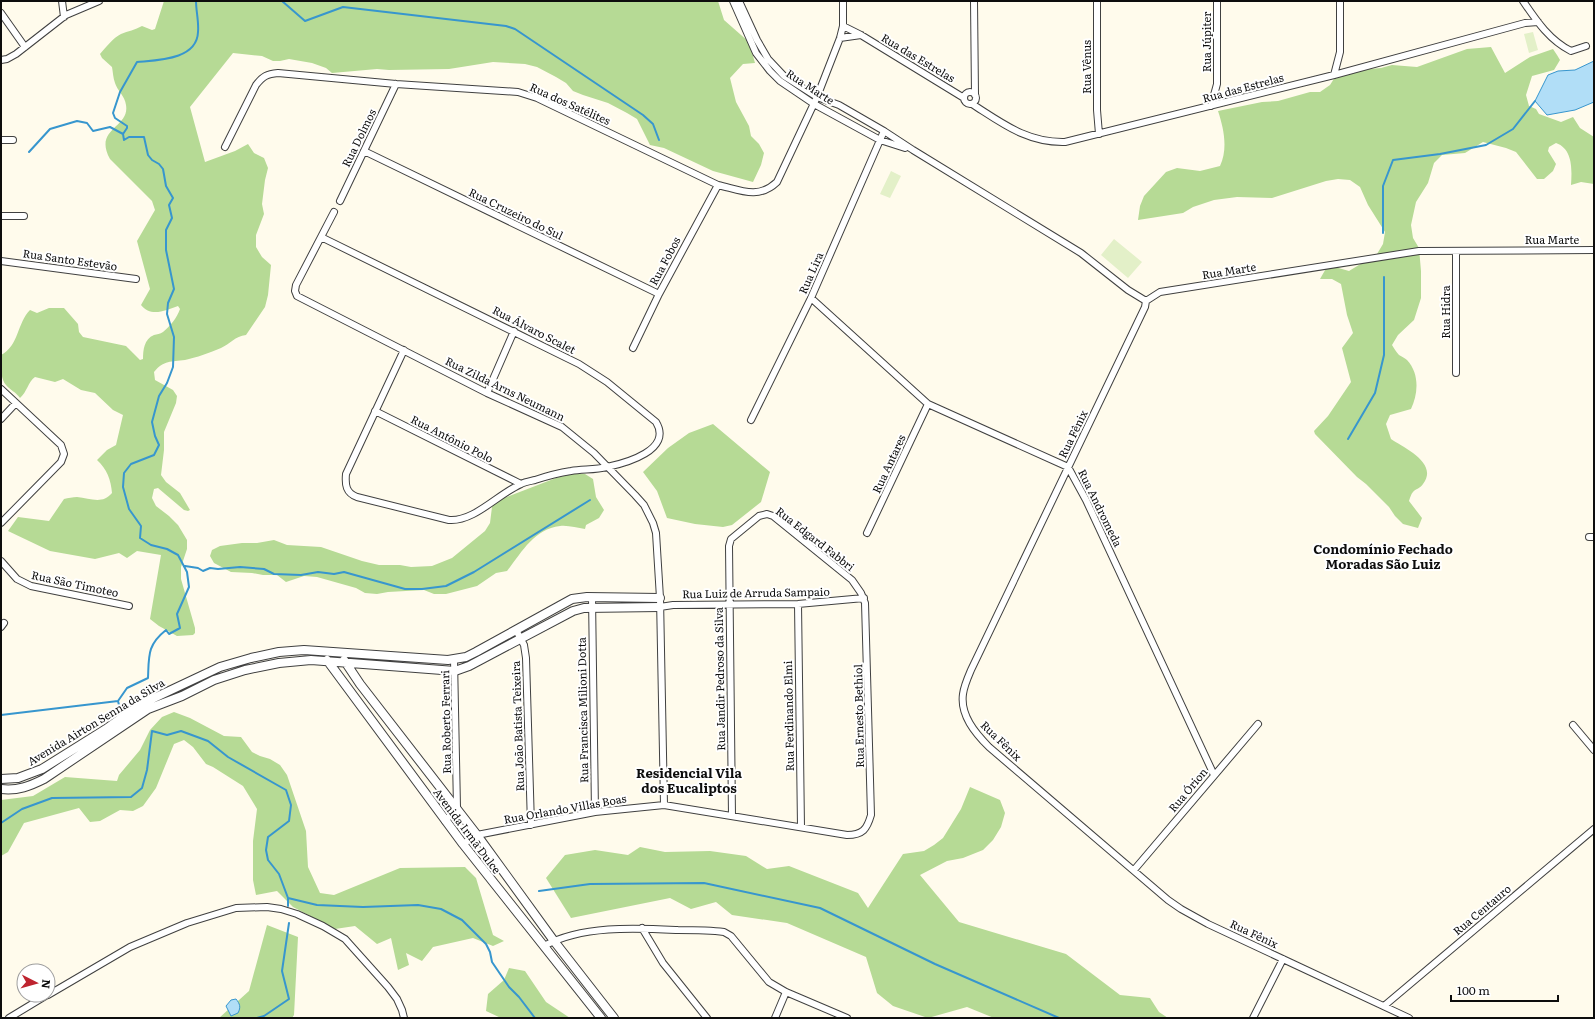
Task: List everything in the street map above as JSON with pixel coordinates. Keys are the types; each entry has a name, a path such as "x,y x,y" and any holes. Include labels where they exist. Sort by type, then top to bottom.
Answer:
{"street":[{"path":"62,1 64,17"},
{"path":"1,60 7,59 25,47 64,17 99,1"},
{"name":"Rua Marte","path":"733,1 756,53 770,72 780,81 814,104 880,140 913,150"},
{"name":"Rua Marte","path":"739,1 756,40 768,59 784,76 817,97 839,105 884,131 1082,253 1128,290 1146,301 1160,292 1168,290 1419,251 1594,250"},
{"name":"Rua dos Satélites","path":"225,146 256,86 262,77 268,74 278,73 396,84 518,92 537,98 718,185 755,193 763,192 778,182 817,97 840,38 843,26 843,1"},
{"path":"974,1 976,100 972,104 966,102 964,98 967,93 973,93 975,95"},
{"name":"Rua Vênus","path":"1097,1 1097,110 1099,134"},
{"name":"Rua Júpiter","path":"1211,106 1217,84 1217,1"},
{"path":"1334,75 1340,52 1340,1"},
{"path":"1523,1 1552,39 1560,45 1571,51 1586,46"},
{"path":"1525,23 1529,10"},
{"path":"1,13 25,47"},
{"name":"Rua das Estrelas","path":"972,104 1013,130 1032,138 1050,143 1080,140 1334,75 1525,23 1538,22"},
{"name":"Rua das Estrelas","path":"843,26 861,35 964,98"},
{"path":"840,38 861,35"},
{"name":"Rua Dolmos","path":"340,201 396,84"},
{"path":"850,123 854,114"},
{"name":"Rua Lira","path":"750,420 811,298 884,131"},
{"path":"1,140 13,140"},
{"name":"Rua Cruzeiro do Sul","path":"364,151 659,294"},
{"name":"Rua Fobos","path":"633,348 659,294 718,185"},
{"path":"322,237 334,212"},
{"path":"1,216 24,216"},
{"name":"Rua Zilda Arns Neumann","path":"322,237 296,285 295,291 297,296 487,393 562,427 594,453 644,505 656,533 660,598 664,804"},
{"name":"Rua Álvaro Scalet","path":"322,237 580,364 607,382 656,422 660,428 660,434 655,446 642,456 606,467 560,472 521,484 470,515 459,520 449,520 357,497 348,491 346,486 346,474 375,411"},
{"name":"Rua Hidra","path":"1456,251 1456,373"},
{"name":"Rua Santo Estevão","path":"1,261 136,279"},
{"name":"Rua Andromeda","path":"811,298 928,404 1068,467 1086,500 1214,775"},
{"name":"Rua Fênix","path":"1146,301 1145,307 971,670 963,694 963,702 967,717 972,728 984,742 1168,900 1194,917 1409,1018"},
{"path":"487,393 514,331"},
{"path":"375,411 404,350"},
{"path":"1,389 61,445 63,450 63,458 61,462 1,523"},
{"path":"1,419 16,403"},
{"name":"Rua Antares","path":"867,533 928,404"},
{"name":"Rua Antônio Polo","path":"375,411 521,484"},
{"name":"Rua Edgard Fabbri","path":"730,541 759,516 763,514 770,515 852,580 864,598"},
{"name":"Rua Jandir Pedroso da Silva","path":"730,541 729,604 732,816"},
{"name":"Rua São Timoteo","path":"1,561 18,579 31,586 128,606"},
{"name":"Avenida Airton Senna da Silva","path":"1,779 18,778 44,767 106,729 131,711 220,667 251,658 279,652 304,650 454,659 476,652 572,599 592,597 660,598"},
{"name":"Rua Francisca Milioni Dotta","path":"592,597 595,812"},
{"path":"660,598 673,605"},
{"name":"Rua Luiz de Arruda Sampaio","path":"660,607 673,605 798,604 864,598"},
{"name":"Rua Ernesto Bethiol","path":"863,832 868,827 871,815 866,614 864,598"},
{"name":"Rua Ferdinando Elmi","path":"798,604 801,828"},
{"name":"Avenida Airton Senna da Silva","path":"1,789 10,790 25,788 50,775 148,708 182,696 214,680 245,670 279,663 311,660 345,664 455,671 469,666 573,611 592,608 660,607"},
{"name":"Rua João Batista Teixeira","path":"516,630 524,645 526,658 531,824"},
{"name":"Avenida Irmã Dulce","path":"324,652 327,661 445,821 601,1018"},
{"name":"Avenida Irmã Dulce","path":"341,653 345,664 477,835 554,941 614,1018"},
{"name":"Rua Roberto Ferrari","path":"454,659 456,808"},
{"path":"178,687 182,696"},
{"name":"Rua Órion","path":"1134,870 1258,724"},
{"path":"1573,725 1594,750"},
{"path":"44,767 50,775"},
{"name":"Rua Orlando Villas Boas","path":"463,844 477,835 531,824 595,812 664,804 847,835 856,835 863,832"},
{"path":"445,821 456,808"},
{"name":"Rua Centauro","path":"1384,1006 1594,829"},
{"path":"56,990 130,947 187,923 236,908 267,907 281,909 304,917 336,932 345,939 397,999 404,1018"},
{"path":"544,946 554,941 592,932 623,928 720,931 731,936 765,979 786,992 847,1018"},
{"path":"642,928 663,963 707,1018"},
{"path":"1252,1018 1282,959"},
{"path":"775,1018 786,992"},
{"path":"9,1018 34,1003"}],"green space":[{"path":"164,1 718,1 724,20 749,42 755,63 743,64 730,78 736,102 749,126 751,136 759,144 764,153 761,165 753,182 713,171 664,148 650,145 637,119 608,103 573,91 566,83 556,77 537,67 525,64 493,62 449,69 377,69 332,73 326,68 312,63 289,59 273,61 262,56 233,53 190,107 205,162 235,151 248,144 254,153 264,158 268,168 262,204 264,214 256,235 256,247 262,257 271,265 268,295 265,307 246,335 239,337 221,348 203,355 165,363 154,372 155,380 173,390 177,396 176,403 164,432 164,450 161,475 166,482 180,493 190,510 184,510 158,488 154,489 152,498 156,506 178,525 187,540 187,549 181,567 181,579 195,628 195,633 193,635 177,636 150,619 161,555 137,551 127,558 119,553 95,559 50,551 8,531 18,517 49,521 64,499 77,497 100,500 108,497 112,493 108,475 97,460 107,450 116,445 123,415 113,410 95,393 81,390 63,379 55,382 35,377 20,398 4,382 1,367 1,355 7,351 15,340 26,315 30,310 37,313 49,308 64,308 78,324 79,332 83,337 126,346 140,360 143,359 144,349 148,339 163,332 173,322 179,312 180,309 178,306 164,311 154,312 145,309 141,305 150,289 137,241 155,210 152,201 110,159 106,149 106,141 109,134 123,119 126,113 126,105 115,83 112,67 102,58 100,54 112,40 121,34 142,26 152,30 155,29"},
{"path":"1533,32 1538,50 1529,53 1524,34"},
{"path":"1491,47 1505,73 1530,57 1553,49 1560,60 1554,70 1532,76 1526,95 1529,106 1536,109 1539,114 1561,122 1573,117 1580,128 1594,137 1594,184 1581,182 1571,185 1571,167 1568,155 1562,146 1556,143 1549,147 1548,151 1556,164 1553,171 1544,179 1537,179 1516,152 1483,142 1465,153 1442,155 1434,163 1428,183 1416,202 1411,225 1413,238 1419,248 1421,298 1414,320 1398,335 1392,345 1399,355 1407,360 1414,371 1416,378 1415,397 1411,409 1390,415 1386,424 1391,439 1418,457 1427,469 1427,476 1423,484 1412,493 1409,501 1422,518 1418,528 1403,524 1389,507 1357,477 1315,434 1314,431 1328,416 1351,382 1342,348 1353,333 1347,315 1341,284 1332,279 1320,279 1328,265 1349,271 1377,254 1383,244 1385,232 1368,205 1360,187 1350,180 1338,179 1326,181 1272,198 1237,197 1214,200 1193,207 1183,213 1138,220 1140,206 1144,196 1166,172 1177,168 1200,171 1220,166 1224,153 1224,139 1218,111 1262,102 1278,101 1310,92 1320,92 1330,85 1337,74 1392,65 1417,67 1467,49"},
{"path":"891,171 901,176 890,198 880,194"},
{"path":"1114,239 1142,262 1128,278 1101,255"},
{"path":"713,424 770,472 761,502 732,525 723,527 695,524 667,518 657,491 643,472 668,448 689,433"},
{"path":"575,473 585,474 593,479 596,497 604,510 599,518 586,525 585,529 569,526 551,528 529,542 507,571 496,573 477,586 446,594 434,594 424,590 377,594 365,593 356,588 317,577 304,576 286,582 277,575 231,572 214,563 210,556 212,550 220,546 274,540 287,545 321,547 362,561 379,565 400,565 411,567 432,566 452,558 485,531 490,523 492,507 496,501 556,478"},
{"path":"174,712 190,718 224,736 241,737 252,752 270,759 280,765 287,775 306,831 308,867 320,893 334,895 400,868 465,867 476,878 493,935 504,941 493,946 473,938 433,947 422,961 406,953 409,965 398,970 391,938 377,944 355,926 335,929 293,907 277,891 256,895 253,880 253,841 257,809 243,786 206,764 193,747 184,740 174,744 156,788 143,806 133,811 120,810 100,821 90,822 79,808 24,823 8,852 1,856 1,800 33,796 65,777 117,781 119,775 140,750 150,730 162,717"},
{"path":"970,787 1000,800 1005,813 1001,827 993,840 983,850 963,858 947,861 920,875 959,922 1066,954 1120,995 1150,998 1159,1012 1168,1018 994,1018 967,1007 928,1018 893,1006 877,993 866,957 787,923 732,915 716,902 691,909 670,898 571,918 546,878 565,855 595,850 628,855 640,847 665,852 710,851 746,856 767,869 789,866 858,893 868,908 903,854 924,851 943,838 961,809"},
{"path":"267,925 298,937 294,1015 292,1018 219,1018 249,991"},
{"path":"509,968 525,971 546,1002 570,1018 501,1018 486,1011 488,994 504,980"}],"water":[{"path":"1594,61 1594,102 1575,110 1547,115 1535,101 1548,75 1558,71 1575,70"},
{"path":"236,999 240,1009 238,1013 231,1016 226,1006 231,1000"}],"waterway":[{"path":"119,705 118,701 127,688 148,678 150,651 155,641 166,630 169,634 180,628 177,614 189,587 187,572 178,555 167,549 151,545 140,538 141,526 129,509 123,487 124,473 131,464 154,455 159,445 155,436 152,422 159,396 167,383 173,367 174,337 167,314 168,303 174,289 166,250 166,230 172,218 169,205 173,198 166,186 163,169 148,155 144,137 129,137 124,140 123,134 127,126 115,118 113,113 120,92 137,62 175,57 191,48 196,41 198,32 196,1"},
{"path":"282,1 305,21 343,7 506,26 515,29 643,115 653,124 659,140"},
{"path":"1383,233 1383,186 1393,160 1440,154 1486,145 1513,129 1535,101"},
{"path":"29,152 50,129 77,121 87,123 93,131 110,127 123,134"},
{"path":"1348,439 1375,393 1384,355 1384,277"},
{"path":"185,566 198,568 203,571 210,568 218,569 240,567 264,569 274,574 301,575 318,572 334,574 344,572 405,589 422,589 446,586 474,572 590,500"},
{"path":"1,715 118,701"},
{"path":"1,823 22,809 52,798 131,797 142,788 147,770 152,731 167,735 181,731 208,741 228,757 286,790 291,805 289,821 268,837 266,850 268,860 279,874 288,898 288,906"},
{"path":"539,891 590,884 704,883 820,908 935,964 1059,1018"},
{"path":"288,898 317,905 363,907 418,905 441,909 462,920 486,944 490,952 492,962 509,987 519,997 535,1018"},
{"path":"257,1018 264,1016 289,999 282,971 289,923"}],"district":[{"name":"Condomínio Fechado Moradas São Luiz","path":"1383,556"},
{"name":"Residencial Vila dos Eucaliptos","path":"689,780"}]}
